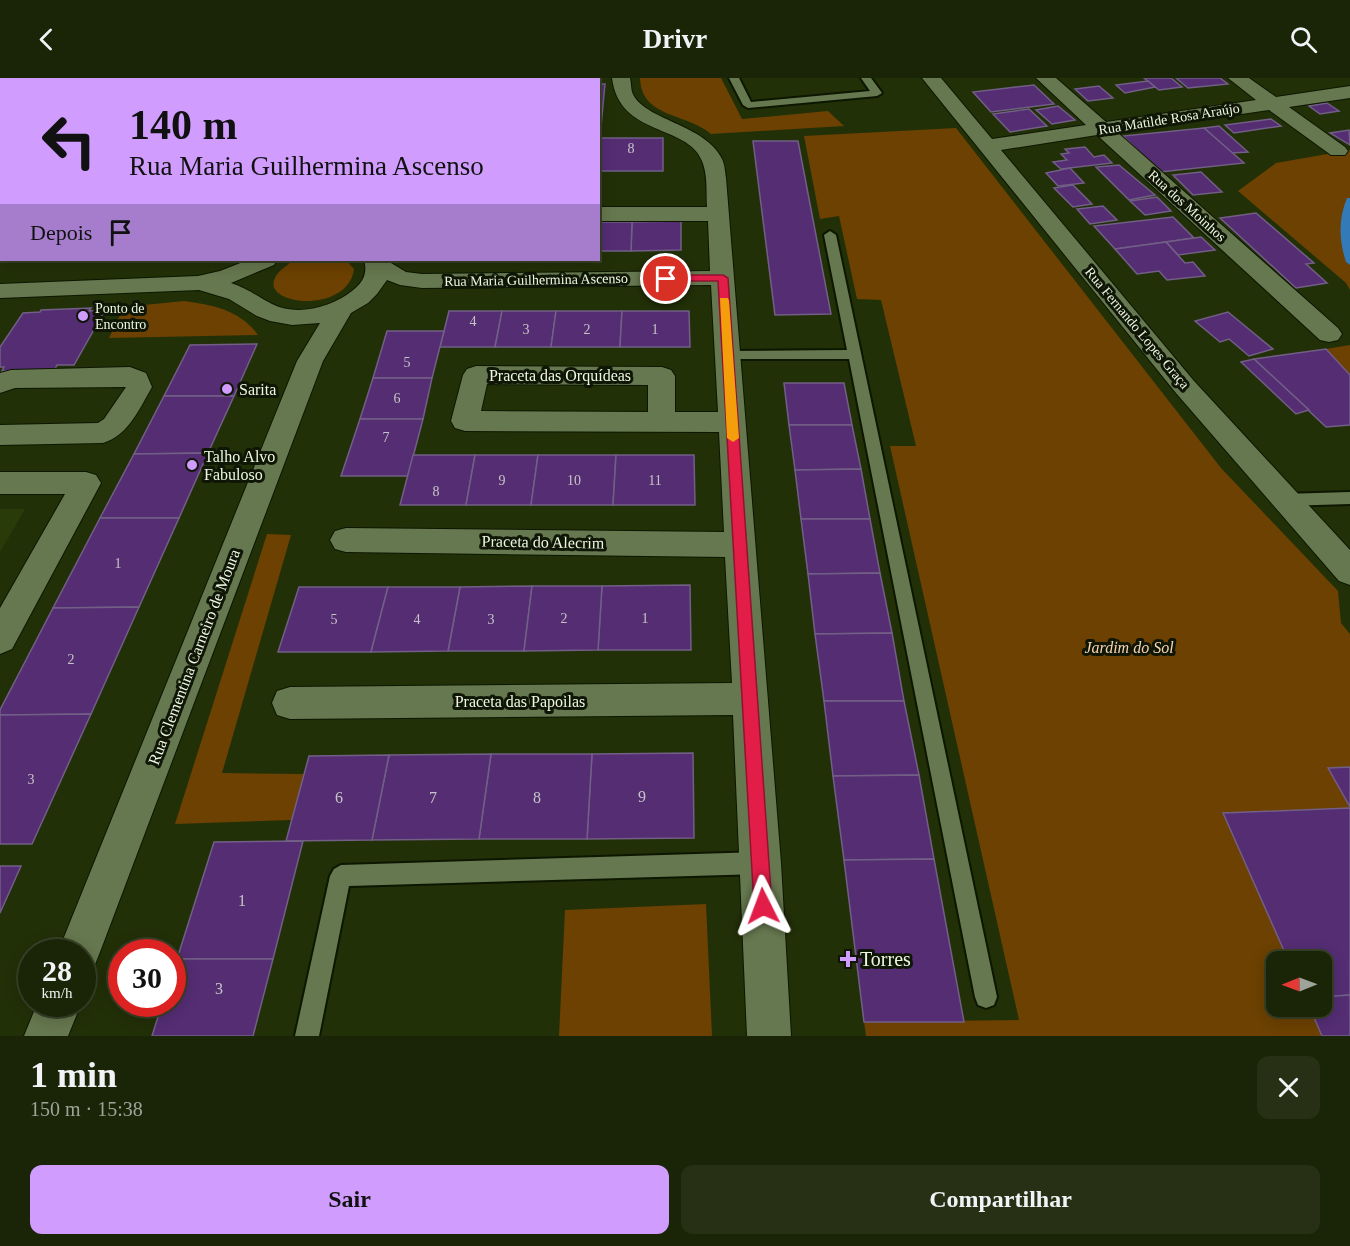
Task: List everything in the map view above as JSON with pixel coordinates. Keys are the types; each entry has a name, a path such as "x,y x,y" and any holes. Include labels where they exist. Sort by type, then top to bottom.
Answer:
{"street":[{"path":"621,78 621,87 627,103 638,112 692,138 711,157 716,178 761,863 769,1036"},
{"name":"Rua Fernando Lopes Graça","path":"931,78 1185,387 1283,500 1348,568"},
{"name":"Rua dos Moinhos","path":"1045,78 1329,334"},
{"path":"1237,78 1338,152"},
{"name":"Rua Matilde Rosa Araújo","path":"987,146 1350,92"},
{"path":"600,214 718,214"},
{"path":"0,291 198,283 227,277 265,261"},
{"path":"253,303 248,292 250,279 257,268 266,261"},
{"name":"Rua Maria Guilhermina Ascenso","path":"376,262 400,278 422,281 723,278"},
{"name":"Rua Clementina Carneiro de Moura","path":"84,939 310,361 350,303 370,288 376,276 376,262"},
{"name":"Rua Maria Guilhermina Ascenso","path":"350,303 383,290 422,281"},
{"path":"198,283 219,286 265,311 283,316 303,317 350,303"},
{"path":"283,316 298,328 308,342 310,361"},
{"name":"Praceta das Orquídeas","path":"661,423 662,376 476,375 465,421 661,423 732,422"},
{"path":"0,384 11,379 130,376 137,379 140,387 114,426 103,433 0,435"},
{"path":"0,483 86,483 0,639"},
{"name":"Praceta do Alecrim","path":"346,540 740,545"},
{"name":"Praceta das Papoilas","path":"290,703 750,699"},
{"path":"46,1036 54,1017"}],"lane":[{"path":"734,78 748,105 877,93 866,78"},
{"path":"830,235 986,997"},
{"path":"728,355 855,354"},
{"path":"1283,500 1350,498"},
{"path":"307,1036 341,876 761,863"}],"shaded area":[{"path":"0,509 25,509 0,552"}],"green space":[{"path":"640,78 721,78 742,119 828,111 844,126 711,134 701,127 657,108 648,101 642,91"},
{"name":"Jardim do Sol","path":"956,128 1221,468 1338,591 1341,623 1350,634 1350,767 1329,768 1350,808 1223,813 1285,951 1266,951 1266,1017 1313,1017 1322,1036 866,1036 864,1022 1019,1020 890,446 916,446 881,300 857,299 839,216 820,219 804,136"},
{"path":"1350,150 1350,290 1346,283 1238,191 1276,163"},
{"path":"294,261 347,261 354,269 347,286 332,296 314,301 296,300 281,295 274,286 277,274"},
{"path":"184,301 205,304 234,314 258,335 109,338 124,307"},
{"path":"1350,345 1350,375 1326,349"},
{"path":"267,534 291,535 222,773 304,774 292,820 175,824"},
{"path":"706,904 712,1036 559,1036 565,910"}],"building":[{"path":"1144,78 1171,78 1182,87 1159,90"},
{"path":"1176,78 1220,78 1228,84 1188,88"},
{"path":"1148,81 1155,87 1125,93 1116,85"},
{"path":"600,84 605,84 600,138"},
{"path":"1034,85 1054,104 991,112 973,92"},
{"path":"1099,86 1113,98 1088,101 1075,89"},
{"path":"1327,103 1339,111 1320,114 1309,106"},
{"path":"1058,106 1075,120 1052,124 1036,110"},
{"path":"1029,109 1047,126 1010,132 993,114"},
{"path":"1271,119 1281,126 1234,133 1225,125"},
{"path":"1219,126 1248,152 1231,153 1204,128"},
{"path":"1204,128 1244,163 1160,172 1123,136"},
{"path":"1349,130 1350,145 1330,133"},
{"path":"600,138 663,138 663,171 600,171"},
{"path":"753,141 798,141 831,314 775,315"},
{"path":"1085,147 1094,157 1104,155 1112,163 1061,169 1053,162 1067,160 1061,154 1069,153 1065,149"},
{"path":"1119,165 1155,195 1129,200 1096,167"},
{"path":"1070,168 1084,183 1058,186 1046,173"},
{"path":"1201,172 1222,192 1193,195 1173,175"},
{"path":"1073,185 1092,204 1073,207 1054,188"},
{"path":"1157,197 1171,211 1145,215 1130,201"},
{"path":"1103,206 1117,220 1090,224 1077,209"},
{"path":"1256,213 1314,263 1306,264 1327,283 1296,288 1220,218"},
{"path":"1173,217 1194,238 1115,249 1094,226"},
{"path":"681,221 681,250 631,251 632,222"},
{"path":"600,222 632,222 631,251 600,251"},
{"path":"1201,237 1215,250 1178,255 1166,242"},
{"path":"1166,242 1185,263 1193,262 1205,276 1167,280 1159,271 1137,274 1115,249"},
{"path":"91,308 89,311 105,310 74,365 57,365 55,369 2,371 4,367 0,367 0,347 23,313"},
{"path":"449,311 502,311 495,347 440,347"},
{"path":"502,311 556,311 551,347 495,347"},
{"path":"556,311 622,311 620,347 551,347"},
{"path":"622,311 689,311 690,347 620,347"},
{"path":"1228,312 1273,349 1249,356 1229,339 1220,342 1195,321"},
{"path":"387,331 444,331 432,378 373,378"},
{"path":"257,344 234,396 164,396 190,345"},
{"path":"1326,349 1350,375 1350,425 1326,427 1254,359"},
{"path":"1254,359 1309,410 1296,414 1241,362"},
{"path":"373,378 432,378 423,419 360,419"},
{"path":"784,383 844,383 852,425 789,425"},
{"path":"164,396 234,396 208,453 134,454"},
{"path":"360,419 423,419 408,476 341,476"},
{"path":"789,425 852,425 861,469 795,470"},
{"path":"208,453 179,518 100,518 134,454"},
{"path":"413,455 475,455 466,505 400,505"},
{"path":"475,455 538,455 531,505 466,505"},
{"path":"538,455 616,455 613,505 531,505"},
{"path":"616,455 694,455 695,505 613,505"},
{"path":"861,469 870,519 801,519 795,470"},
{"path":"100,518 179,518 139,607 53,608"},
{"path":"801,519 870,519 880,573 808,574"},
{"path":"880,573 892,633 815,634 808,574"},
{"path":"690,585 691,650 598,650 602,586"},
{"path":"532,586 524,651 448,651 460,587"},
{"path":"532,586 602,586 598,650 524,651"},
{"path":"299,587 388,587 371,652 278,652"},
{"path":"388,587 460,587 448,651 371,652"},
{"path":"139,607 91,714 0,715 0,710 53,608"},
{"path":"892,633 904,701 824,701 815,634"},
{"path":"824,701 904,701 919,775 833,776"},
{"path":"91,714 32,844 0,844 0,715"},
{"path":"693,753 694,838 587,839 592,754"},
{"path":"491,754 592,754 587,839 479,839"},
{"path":"491,754 479,839 372,840 389,755"},
{"path":"389,755 372,840 286,841 309,756"},
{"path":"1350,767 1350,807 1328,768"},
{"path":"919,775 934,859 844,860 833,776"},
{"path":"1350,808 1350,995 1332,996 1332,951 1284,951 1223,813"},
{"path":"303,841 273,959 186,959 186,939 183,939 214,842"},
{"path":"934,859 964,1022 864,1022 844,860"},
{"path":"0,866 21,866 0,913"},
{"path":"186,959 273,959 253,1036 152,1036 158,1017 186,1017"},
{"path":"1350,995 1350,1036 1322,1036 1314,1017 1332,1017 1332,996"}],"waterway":[{"path":"1350,200 1344,231 1350,262"}],"slow traffic":[{"path":"724,301 733,438"}],"place":[{"name":"Ponto de Encontro","path":"83,316"},
{"name":"Sarita","path":"227,389"},
{"name":"Talho Alvo Fabuloso","path":"192,465"},
{"name":"Torres","path":"848,959"}],"route":[{"path":"666,279 723,278 763,906"}]}
